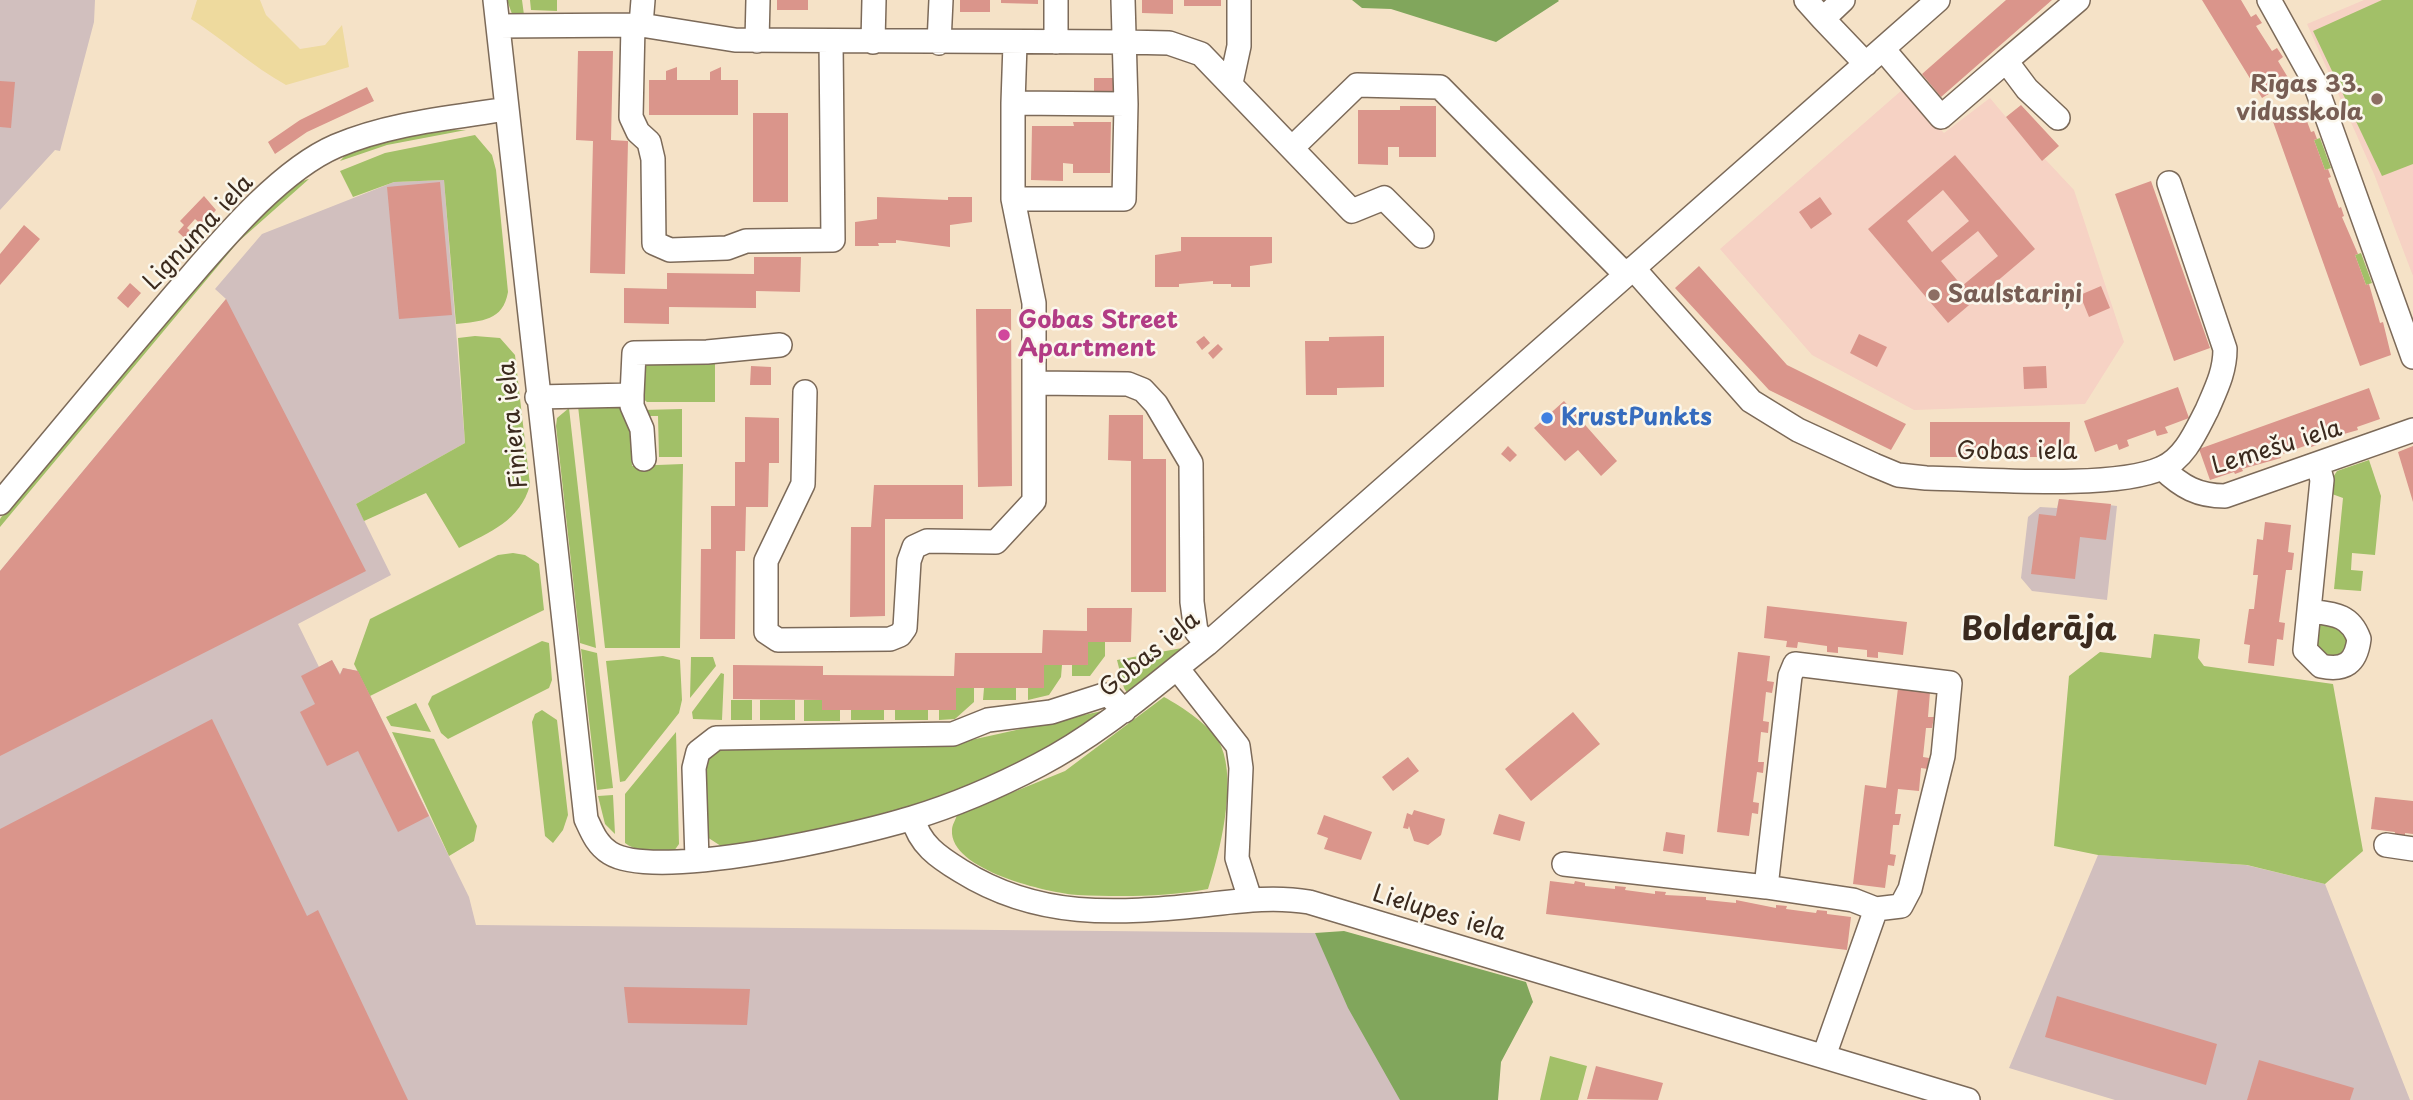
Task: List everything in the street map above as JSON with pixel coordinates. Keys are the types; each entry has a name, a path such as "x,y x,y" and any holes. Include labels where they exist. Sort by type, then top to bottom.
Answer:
{"street":[{"name":"Finiera iela","path":"495,0 582,794 586,819 596,841"},
{"path":"643,0 637,25 631,117 638,132 649,142 653,159 654,243 670,250 727,248 746,241 832,240 831,42"},
{"path":"757,41 758,0"},
{"path":"873,42 874,0"},
{"path":"939,43 941,0"},
{"path":"1056,0 1056,42"},
{"path":"1013,199 1124,199 1126,104 1123,0"},
{"path":"1231,83 1239,46 1239,0"},
{"path":"1806,0 1823,19 1874,57 1941,117 2078,0"},
{"path":"1823,19 1843,0"},
{"name":"Gobas iela","path":"596,841 609,853 642,862 697,859 825,840 913,818 1039,766 1102,728 1206,644 1938,0"},
{"path":"2269,0 2314,82 2413,357"},
{"path":"498,26 637,25 757,41 1015,44 1125,42 1185,46 1201,54 1231,83 1352,211 1384,198 1422,236"},
{"path":"805,392 803,484 766,561 766,632 778,640 890,639 905,628 909,561 914,547 927,541 996,542 1034,501 1034,303 1013,199 1015,44"},
{"path":"2006,61 2027,89 2058,118"},
{"path":"1292,148 1357,85 1440,87 1630,271"},
{"path":"1013,103 1126,104"},
{"name":"Lignuma iela","path":"0,503 233,227 305,166 335,147 395,128 507,109"},
{"name":"Gobas iela","path":"1630,271 1751,401 1798,430 1898,475 1926,478 2101,479 2135,475 2162,468 2177,458 2191,441 2221,379 2225,363 2225,349 2169,183"},
{"path":"644,460 642,429 632,406 634,353 707,352 780,345"},
{"path":"1034,383 1128,384 1143,390 1156,404 1191,463 1192,602 1196,631 1206,644"},
{"path":"537,397 632,395"},
{"name":"Lemešu iela","path":"2162,468 2180,485 2206,496 2225,496 2413,430"},
{"path":"2309,611 2322,480 2318,465"},
{"path":"1564,864 1766,887 1853,900 1876,909 1901,906 1910,888 1942,756 1950,683 1795,664 1790,676 1766,887"},
{"path":"1177,668 1238,746 1241,768 1237,858 1250,899"},
{"path":"697,859 694,768 698,752 716,738 953,734 988,720 1051,712 1098,695 1110,696 1124,711"},
{"name":"Lielupes iela","path":"913,818 918,837 941,859 991,890 1024,901 1052,907 1121,911 1250,899 1309,902 1968,1100"},
{"path":"2386,845 2413,849"},
{"path":"1824,1056 1876,909"}],"shaded area":[{"path":"0,0 95,0 94,22 60,151 55,150 0,210"},
{"name":"Rīgas 33. vidusskola","path":"2364,0 2413,0 2413,276 2374,174 2307,24"},
{"name":"Saulstariņi","path":"1902,90 1944,133 1990,98 2042,160 2045,159 2074,190 2124,342 2085,404 1914,410 1812,355 1720,249"},
{"path":"444,180 465,443 356,504 391,575 298,624 319,667 332,660 340,674 343,668 358,671 469,897 476,925 1315,933 1401,1100 0,1100 0,571 226,299 215,289 262,234 394,182"},
{"path":"2059,499 2117,506 2107,600 2032,591 2021,578 2028,517 2040,507 2057,508"},
{"path":"2098,855 2246,865 2325,884 2410,1100 2115,1100 2009,1068"}],"green space":[{"path":"507,0 522,0 524,15 512,14"},
{"path":"530,0 557,0 557,11 531,10"},
{"path":"1352,0 1559,1 1496,42 1391,9 1362,8"},
{"name":"Rīgas 33. vidusskola","path":"2382,0 2413,0 2413,164 2382,176 2313,31"},
{"path":"444,130 466,130 387,145 340,161 360,148 374,143"},
{"path":"475,135 492,155 496,170 508,292 501,309 490,318 456,324 444,180 394,182 353,197 340,171 385,153"},
{"path":"2320,138 2331,168 2325,170 2314,140"},
{"path":"309,179 238,242 0,527 0,519 203,276 248,228 285,194"},
{"path":"2361,253 2372,283 2366,285 2355,255"},
{"path":"458,338 500,338 515,355 530,485 519,508 502,524 459,548 426,493 364,521 356,504 465,443"},
{"path":"650,362 715,362 715,402 647,402 641,397 642,368"},
{"path":"622,405 630,416 632,466 683,464 680,648 605,648 578,406"},
{"path":"569,408 596,648 580,643 556,426 557,418"},
{"path":"682,409 682,457 659,457 658,416 642,416 642,410"},
{"path":"2369,460 2381,496 2375,555 2352,553 2351,570 2363,571 2361,591 2334,589 2343,498 2332,494 2328,485 2337,471"},
{"path":"498,555 525,555 539,564 544,610 370,696 354,664 370,619"},
{"path":"2335,621 2352,644 2332,663 2310,638 2322,623"},
{"path":"2154,634 2200,639 2198,658 2204,666 2333,684 2363,851 2325,884 2247,865 2098,855 2054,846 2069,676 2100,652 2151,658"},
{"path":"542,641 549,643 552,680 549,688 448,739 441,733 428,704 432,696"},
{"path":"1088,642 1105,642 1105,656 1090,676 1072,676 1072,665 1088,665"},
{"path":"1182,648 1180,654 1129,696 1124,688 1117,660"},
{"path":"581,649 597,653 613,788 597,790"},
{"path":"663,656 680,660 682,700 679,713 625,781 620,782 606,661"},
{"path":"691,657 713,657 716,666 690,698"},
{"path":"1044,665 1062,665 1061,677 1049,695 1028,700 1028,688 1044,688"},
{"path":"721,673 724,674 722,720 693,719 692,712"},
{"path":"956,688 974,688 974,702 955,719 939,720 939,710 956,710"},
{"path":"984,688 1016,688 1016,700 983,700"},
{"path":"1164,697 1187,711 1211,732 1221,746 1226,761 1225,818 1208,889 1143,896 1094,896 1045,890 983,868 966,857 955,844 952,830 957,815 1065,771"},
{"path":"731,700 752,700 752,720 731,720"},
{"path":"760,700 795,700 795,720 760,720"},
{"path":"804,700 822,700 823,710 840,710 840,721 804,721"},
{"path":"416,703 431,732 391,726 386,717"},
{"path":"542,710 557,720 568,815 563,830 553,843 545,836 532,722 535,714"},
{"path":"851,710 884,710 884,720 851,720"},
{"path":"895,710 928,710 928,720 895,720"},
{"path":"1102,711 1101,717 1021,764 940,798 805,834 724,848 707,837 701,766 718,746 953,744"},
{"path":"392,732 434,739 477,826 474,841 449,856"},
{"path":"676,732 679,844 674,851 649,851 631,847 625,843 625,794"},
{"path":"613,795 615,834 605,824 598,796"},
{"path":"1344,931 1526,982 1533,1002 1501,1062 1498,1100 1400,1100 1348,1008 1315,933"},
{"path":"1550,1056 1587,1066 1578,1100 1540,1100"}],"sand":[{"path":"197,0 260,0 266,15 300,49 325,45 342,25 349,67 286,85 191,19"}],"building":[{"path":"777,0 808,0 808,10 777,10"},
{"path":"960,0 990,0 990,12 960,12"},
{"path":"1001,0 1038,0 1038,4 1001,3"},
{"path":"1142,0 1173,0 1173,14 1142,13"},
{"path":"1184,0 1221,0 1221,6 1184,6"},
{"path":"2006,0 2052,0 1941,97 1922,74"},
{"path":"2202,0 2241,0 2251,17 2256,14 2262,23 2256,26 2272,51 2277,48 2283,57 2278,61 2290,81 2262,98"},
{"path":"578,51 613,51 611,140 628,141 625,274 590,273 593,141 576,140"},
{"path":"677,67 677,80 710,80 710,72 721,67 721,80 738,80 738,115 649,115 649,80 666,80 666,71"},
{"path":"1094,78 1121,78 1120,95 1094,95"},
{"path":"0,81 15,82 11,128 0,127"},
{"path":"367,87 374,101 307,132 275,154 268,142 300,120"},
{"path":"2021,105 2059,146 2042,161 2006,117"},
{"path":"1400,106 1436,106 1436,157 1399,157 1399,147 1388,147 1388,165 1358,164 1358,110 1400,110"},
{"path":"2302,108 2311,132 2314,131 2317,139 2314,140 2325,170 2328,169 2331,177 2328,178 2358,254 2355,255 2366,285 2369,284 2380,323 2383,322 2391,355 2360,366 2272,119"},
{"path":"753,113 788,113 788,202 753,202"},
{"path":"1073,122 1111,122 1110,173 1073,173 1073,164 1063,163 1063,181 1031,180 1032,126 1074,126"},
{"path":"1955,155 2035,249 1948,323 1868,229","holes":["1943,190 1969,221 1932,252 1907,221","1978,231 1998,256 1962,286 1941,261"]},
{"path":"2151,181 2210,348 2174,361 2115,194"},
{"path":"440,182 452,315 399,319 387,187"},
{"path":"204,196 216,210 203,226 195,219 187,228 198,238 193,246 178,232 184,225 180,221"},
{"path":"877,197 948,200 948,197 972,197 972,222 950,225 950,247 896,240 896,243 878,243 879,246 855,246 855,222 877,219"},
{"path":"1820,197 1832,214 1811,229 1799,212"},
{"path":"24,225 40,239 0,285 0,254"},
{"path":"1181,237 1272,237 1272,263 1250,266 1250,287 1231,287 1231,284 1213,284 1213,281 1179,284 1179,287 1155,287 1155,255 1181,251"},
{"path":"754,257 801,257 800,292 756,291 756,308 669,307 669,324 624,323 624,288 667,289 667,273 754,274"},
{"path":"1699,266 1787,365 1906,424 1891,450 1769,390 1675,288"},
{"path":"130,283 141,293 128,308 117,298"},
{"path":"2101,286 2110,308 2089,317 2080,295"},
{"path":"226,299 366,571 0,756 0,571"},
{"path":"976,309 1011,309 1012,486 978,487"},
{"path":"1859,334 1887,347 1877,367 1850,353"},
{"path":"1204,336 1210,343 1202,350 1196,342"},
{"path":"1384,336 1384,387 1337,388 1337,395 1306,395 1305,341 1329,341 1329,337"},
{"path":"1218,344 1223,349 1213,359 1208,353"},
{"path":"751,366 771,367 771,385 750,385"},
{"path":"2046,366 2047,388 2024,389 2023,367"},
{"path":"2178,387 2189,418 2165,427 2168,433 2157,436 2155,430 2127,440 2129,446 2119,450 2117,444 2095,452 2084,421"},
{"path":"2369,388 2380,419 2357,427 2358,430 2319,441 2320,444 2311,447 2310,444 2280,455 2281,458 2210,480 2199,449"},
{"path":"1564,401 1617,461 1601,476 1578,450 1565,461 1534,428"},
{"path":"1109,415 1143,415 1143,459 1166,459 1166,592 1131,592 1131,461 1108,460"},
{"path":"745,417 779,418 779,463 769,463 768,507 746,507 745,551 736,551 735,639 700,639 701,549 711,549 711,506 735,506 735,462 745,462"},
{"path":"1930,422 2070,422 2069,457 1930,457"},
{"path":"1508,446 1517,455 1510,462 1501,454"},
{"path":"2413,446 2413,502 2398,452"},
{"path":"874,485 963,485 963,519 885,519 885,616 850,617 851,527 871,527"},
{"path":"2059,499 2111,504 2106,540 2080,537 2075,579 2031,574 2039,514 2056,516"},
{"path":"2265,522 2291,525 2288,552 2294,553 2292,570 2286,570 2279,622 2285,623 2283,640 2277,639 2274,666 2248,663 2250,645 2244,644 2249,609 2254,609 2258,575 2253,575 2257,539 2263,540"},
{"path":"1767,606 1907,622 1903,655 1878,652 1878,658 1867,657 1867,650 1838,647 1838,653 1827,652 1827,646 1798,642 1797,648 1786,647 1787,641 1764,638"},
{"path":"1087,608 1132,608 1131,642 1088,642 1088,665 1044,665 1044,688 956,688 956,710 822,710 822,700 733,699 733,665 823,666 823,675 954,676 955,653 1042,653 1043,630 1087,631"},
{"path":"1738,652 1770,656 1767,681 1774,682 1772,693 1766,692 1763,721 1769,722 1768,733 1761,732 1758,762 1764,762 1763,773 1757,772 1753,802 1759,803 1758,814 1752,813 1749,836 1717,832"},
{"path":"332,660 340,675 343,668 358,671 429,816 398,832 358,751 327,766 300,712 315,704 301,676"},
{"path":"1898,688 1930,692 1928,717 1934,717 1932,728 1926,728 1923,757 1929,758 1928,769 1921,768 1919,791 1898,789 1895,814 1901,814 1899,825 1893,825 1890,854 1896,855 1894,866 1888,865 1885,888 1853,884 1865,785 1886,788"},
{"path":"1573,712 1600,744 1531,801 1505,769"},
{"path":"212,719 307,916 318,910 408,1100 0,1100 0,829"},
{"path":"1408,757 1419,771 1393,791 1382,777"},
{"path":"2375,797 2413,801 2413,834 2405,833 2405,839 2394,838 2395,832 2371,829"},
{"path":"1414,810 1445,819 1441,835 1428,845 1414,841 1409,826 1408,829 1403,828 1407,813 1412,815"},
{"path":"1499,814 1525,822 1520,841 1493,834"},
{"path":"1324,815 1372,832 1361,860 1324,849 1328,838 1317,834"},
{"path":"1666,832 1685,835 1683,854 1663,851"},
{"path":"1550,881 1574,884 1575,881 1585,883 1585,886 1615,889 1615,886 1626,887 1625,890 1655,894 1655,891 1666,892 1665,895 1706,897 1706,900 1736,903 1736,900 1776,908 1776,905 1787,906 1786,909 1816,913 1817,910 1827,911 1827,914 1851,917 1847,950 1546,914"},
{"path":"624,987 750,989 747,1025 628,1023"},
{"path":"2057,996 2217,1044 2206,1085 2045,1037"},
{"path":"2259,1060 2354,1088 2350,1100 2247,1100"},
{"path":"1596,1066 1663,1083 1658,1100 1587,1099"}],"place":[{"name":"Rīgas 33. vidusskola","path":"2377,99"},
{"name":"Saulstariņi","path":"1934,295"},
{"name":"Gobas Street Apartment","path":"1004,335"},
{"name":"KrustPunkts","path":"1547,418"}],"district":[{"name":"Bolderāja","path":"2039,631"}]}
